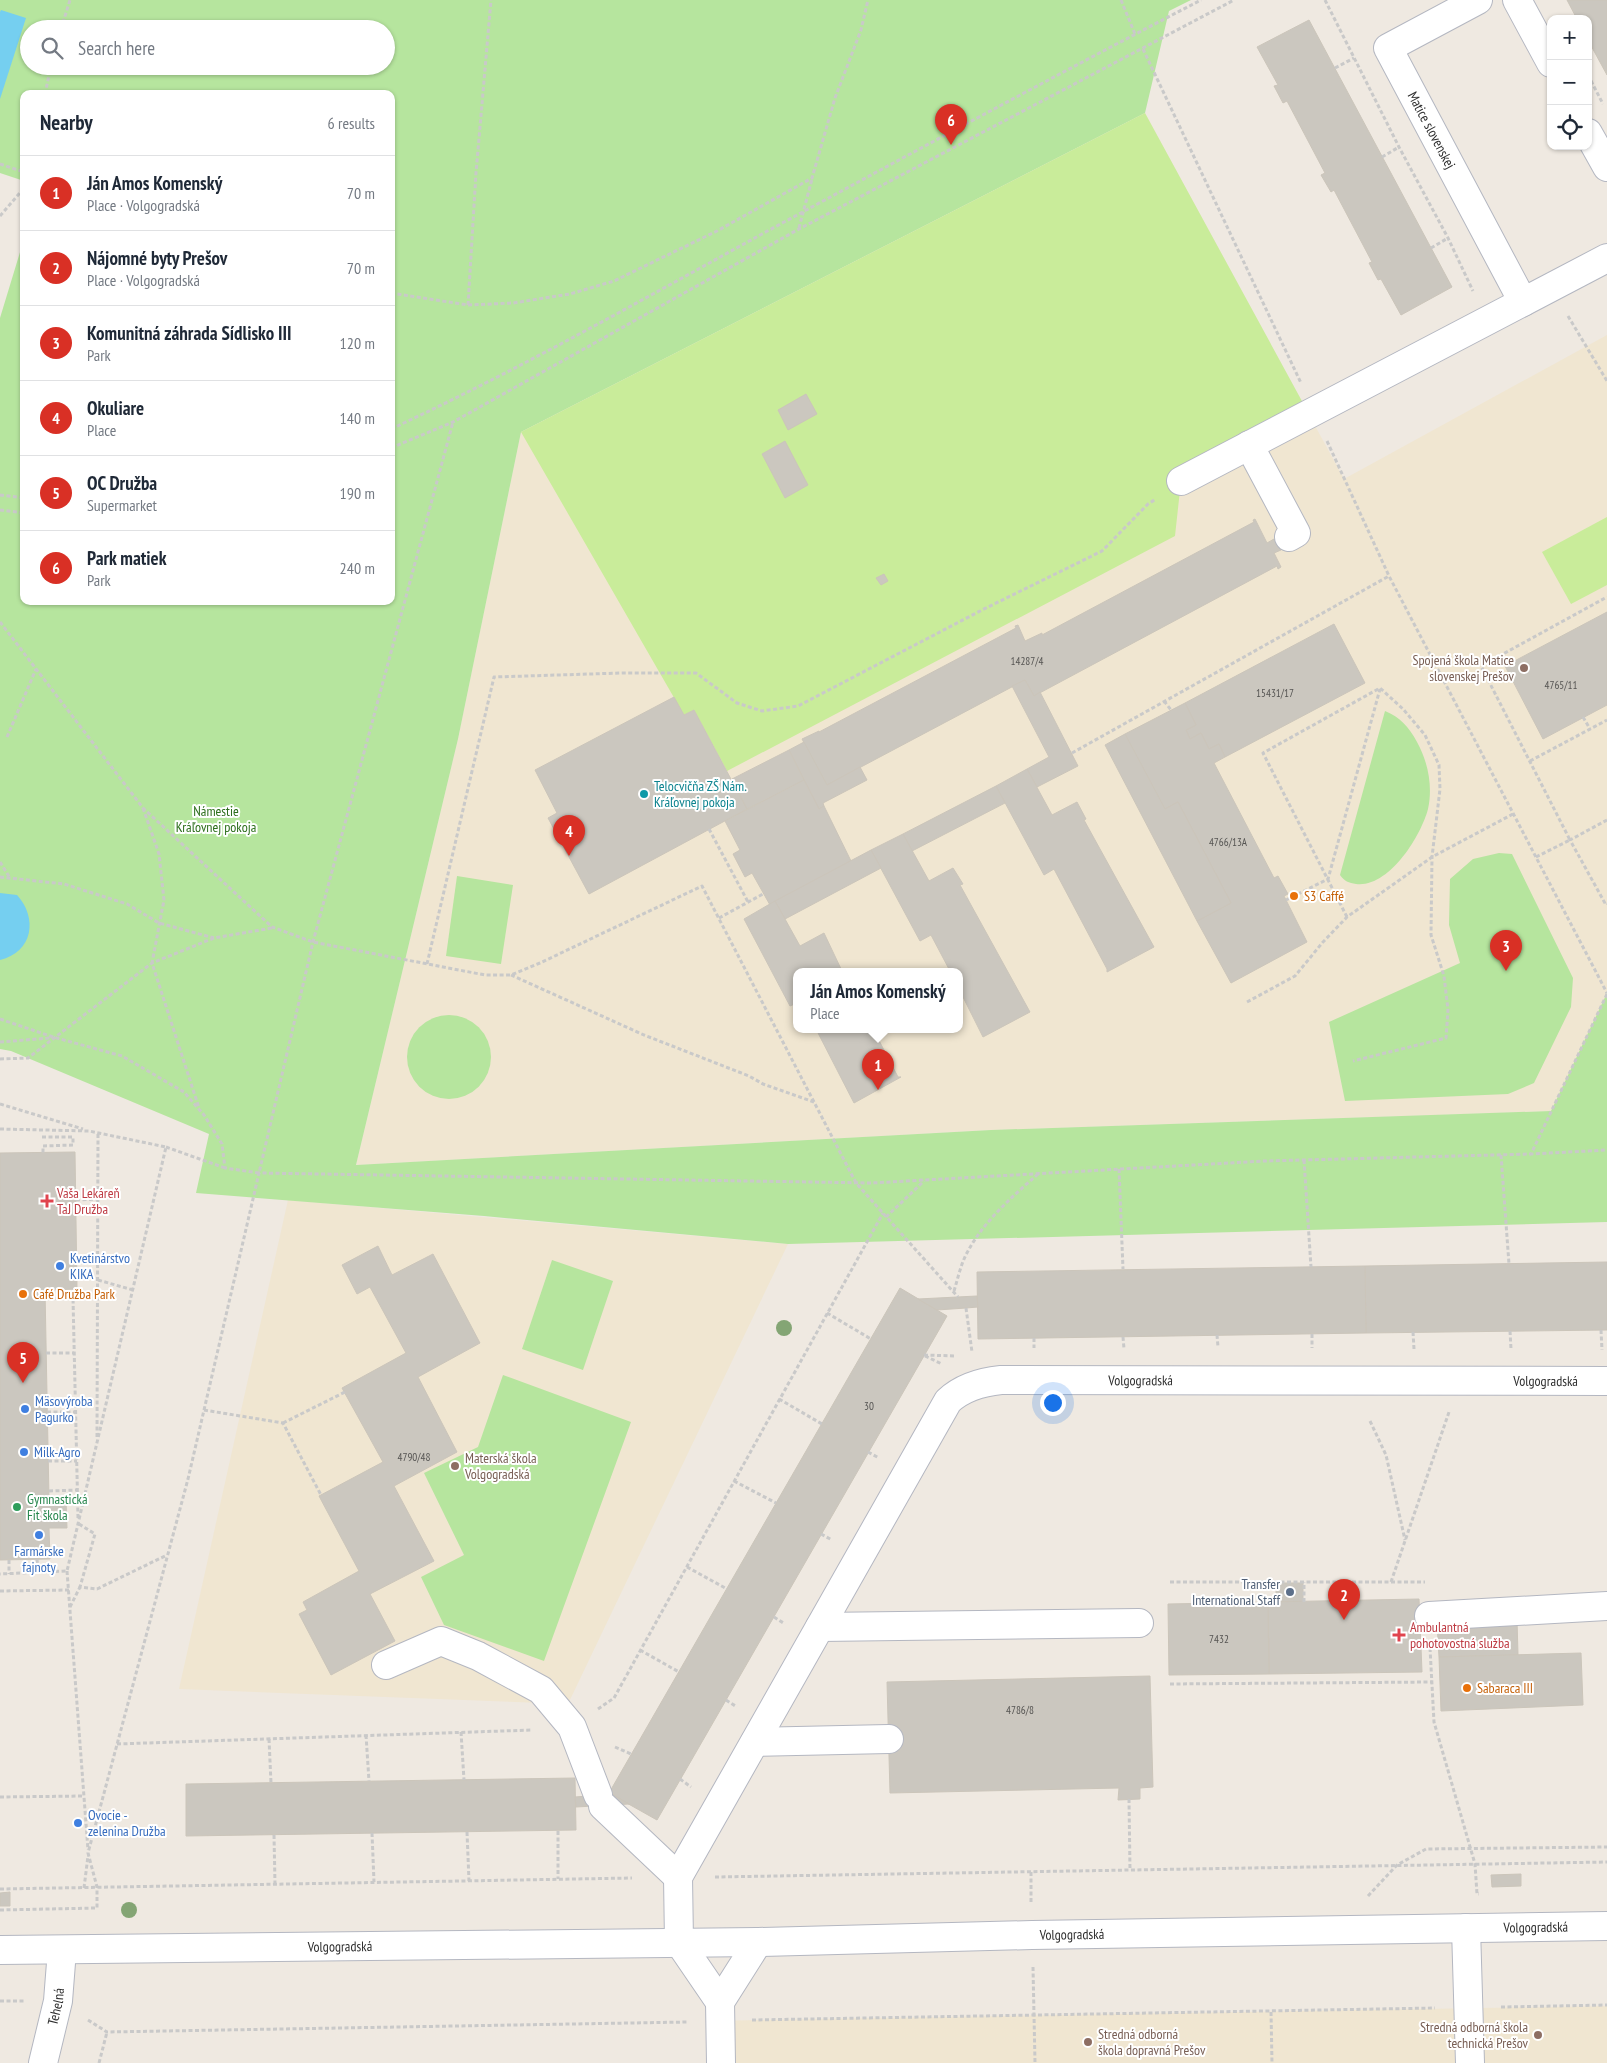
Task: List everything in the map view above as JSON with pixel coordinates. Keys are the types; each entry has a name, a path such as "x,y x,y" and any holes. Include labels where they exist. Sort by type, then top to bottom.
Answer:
{"street":[{"name":"Matice slovenskej","path":"1478,0 1388,48 1523,302"},
{"path":"1517,0 1549,60"},
{"path":"1592,140 1607,167"},
{"path":"1181,482 1607,258"},
{"path":"1249,446 1296,533 1289,537"},
{"name":"Volgogradská","path":"678,1877 948,1401 960,1391 987,1382 1001,1380 1460,1380 1604,1386"},
{"path":"1429,1616 1607,1606"},
{"path":"820,1627 1139,1623"},
{"path":"386,1665 441,1641 478,1656 541,1690 572,1727 600,1800 678,1877 679,1942 719,2012 721,2063"},
{"path":"755,1742 889,1738"},
{"name":"Volgogradská","path":"0,1950 758,1942 1607,1926"},
{"path":"1466,1928 1470,2063"},
{"path":"719,2012 758,1942"},
{"name":"Tehelná","path":"43,2063 58,2001 62,1950"}],"path":[{"path":"64,20 70,0"},
{"path":"468,305 476,173 491,0"},
{"path":"798,229 835,98 861,30 868,0"},
{"path":"1121,0 1135,34"},
{"path":"395,427 445,404 581,333 1201,0"},
{"path":"395,446 453,422 798,229 1234,0"},
{"path":"1325,0 1399,147 1448,238 1479,304 1485,322"},
{"path":"1143,49 1314,411 1389,576 1607,994 1531,1154"},
{"path":"1335,68 1354,58"},
{"path":"46,90 49,75"},
{"path":"1592,83 1607,111"},
{"path":"1382,157 1399,147"},
{"path":"0,164 20,171"},
{"path":"395,294 468,305 513,303 570,294 614,281 716,231 812,178"},
{"path":"0,216 20,193"},
{"path":"1431,248 1448,238"},
{"path":"1551,287 1607,381"},
{"path":"84,1888 88,1853 188,1479 313,942 453,422"},
{"path":"427,964 494,677 696,673 736,702 762,711 798,706 982,610 1102,551 1148,504 1181,482"},
{"path":"0,495 20,498"},
{"path":"0,510 20,512"},
{"path":"1072,753 1389,576"},
{"path":"1607,597 1481,666 1570,840 1607,904"},
{"path":"0,622 143,808 272,928 313,942 485,976 511,974 583,944 702,886 856,1183 958,1297"},
{"path":"6,737 36,668"},
{"path":"1353,1061 1446,1038 1448,1010 1444,976 1431,934 1432,857 1440,789 1439,765 1425,735 1403,709 1380,688"},
{"path":"1347,917 1263,754 1380,688"},
{"path":"1286,900 1328,879 1380,688"},
{"path":"1164,701 1171,710"},
{"path":"1583,718 1590,729"},
{"path":"1530,761 1607,720"},
{"path":"143,808 159,854 164,900 152,963 200,1110"},
{"path":"1247,1002 1295,976 1347,917 1432,857 1513,814"},
{"path":"1536,857 1607,820"},
{"path":"709,829 748,902"},
{"path":"0,862 10,878"},
{"path":"0,877 64,884 127,904 159,923 214,938"},
{"path":"719,918 763,894"},
{"path":"0,1059 28,1058 152,963 214,938 272,928"},
{"path":"511,974 644,1035 749,1076 762,1084 814,1103"},
{"path":"0,1019 53,1037 122,1056 184,1092 200,1110 222,1144 225,1168"},
{"path":"0,1042 53,1037"},
{"path":"0,1104 89,1131 166,1147 225,1168 259,1173 856,1183 1304,1160 1501,1155 1607,1150"},
{"path":"0,1129 89,1131"},
{"path":"97,1445 98,1133"},
{"path":"42,1137 73,1136 73,1145 43,1146 43,1152"},
{"path":"0,1910 97,1908 97,1887 88,1853 67,1571 166,1147"},
{"path":"1501,1155 1509,1264"},
{"path":"1304,1160 1311,1266"},
{"path":"1119,1169 1123,1269"},
{"path":"953,1292 967,1252 980,1232 1016,1193 1038,1174"},
{"path":"886,1217 925,1180"},
{"path":"76,1200 98,1199"},
{"path":"117,1744 572,1727 614,1698 883,1213"},
{"path":"98,1280 133,1290"},
{"path":"73,1289 79,1524"},
{"path":"45,1299 98,1297"},
{"path":"966,1308 972,1356"},
{"path":"827,1313 871,1339"},
{"path":"46,1353 74,1352"},
{"path":"1391,1582 1460,1380"},
{"path":"204,1410 283,1423 345,1392"},
{"path":"779,1399 822,1424"},
{"path":"47,1412 76,1412"},
{"path":"1370,1422 1386,1455 1405,1541"},
{"path":"283,1423 321,1495"},
{"path":"48,1461 77,1460"},
{"path":"734,1481 776,1503"},
{"path":"49,1491 78,1490"},
{"path":"70,1607 80,1587 95,1534 79,1524"},
{"path":"80,1587 97,1589 168,1555"},
{"path":"37,1559 38,1572"},
{"path":"9,1560 9,1574"},
{"path":"687,1567 727,1589"},
{"path":"0,1574 67,1571"},
{"path":"1170,1582 1427,1582 1434,1722 1471,1848 1475,1864 1477,1894 1486,1894"},
{"path":"1304,1582 1304,1602"},
{"path":"0,1591 69,1590"},
{"path":"640,1650 679,1672"},
{"path":"1170,1684 1432,1682"},
{"path":"461,1732 464,1780"},
{"path":"366,1735 369,1781"},
{"path":"269,1739 271,1783"},
{"path":"0,1797 84,1796"},
{"path":"1129,1799 1130,1870"},
{"path":"558,1830 558,1880"},
{"path":"467,1832 469,1881"},
{"path":"372,1833 374,1882"},
{"path":"274,1835 275,1884"},
{"path":"1336,1930 1398,1866 1426,1849 1607,1847"},
{"path":"0,1889 1607,1862"},
{"path":"0,2001 58,2001 107,2032 719,2012 1034,2017 1607,2005"},
{"path":"1271,2012 1272,2063"},
{"path":"1034,2017 1035,2063"},
{"path":"98,2063 107,2032"}],"shaded area":[{"path":"1145,113 1344,479 1607,335 1607,993 1552,1111 991,1130 356,1165 458,739 521,432"},
{"name":"Materská škola Volgogradská","path":"288,1200 788,1244 568,1704 179,1689"},
{"name":"Stredná odborná škola dopravná Prešov","path":"1607,2006 1607,2063 707,2063 706,2021"}],"green space":[{"name":"Námestie Kráľovnej pokoja","path":"0,0 1191,0 1169,11 1145,113 521,432 458,739 356,1165 991,1130 1551,1111 1607,993 1607,1222 788,1244 484,1216 196,1193 209,1134 11,1051 0,1049 0,318 20,252 20,605 395,605 395,90 20,90 20,180 0,173"},
{"path":"1145,113 1309,414 1181,481 1175,536 727,771 694,710 684,715 521,432"},
{"path":"1607,517 1607,585 1571,604 1542,552"},
{"path":"1385,711 1404,723 1421,750 1427,766 1430,783 1428,809 1411,846 1391,869 1380,878 1368,883 1353,884 1340,875"},
{"path":"1499,853 1512,854 1573,978 1571,1007 1534,1083 1508,1094 1345,1101 1329,1022 1460,963 1449,925 1450,879 1473,859"},
{"path":"457,876 513,885 501,964 446,956"},
{"path":"441,1015 457,1015 473,1022 484,1033 491,1049 488,1073 479,1087 473,1092 457,1099 441,1099 425,1092 414,1081 407,1065 407,1049 414,1033 425,1022"},
{"path":"552,1260 613,1281 583,1370 522,1349"},
{"path":"503,1375 631,1422 544,1661 444,1625 421,1577 464,1555 424,1473 478,1447"}],"water":[{"path":"1,10 26,18 25,20 20,20 20,37 0,99"},
{"path":"0,893 17,895 24,904 30,924 29,933 20,950 0,960"}],"building":[{"path":"1567,0 1607,0 1607,75 1592,47 1592,15 1575,15"},
{"path":"1309,20 1452,287 1401,315 1381,279 1378,280 1369,263 1372,262 1334,190 1331,192 1321,175 1325,173 1287,101 1283,103 1274,86 1278,85 1257,47"},
{"path":"806,394 817,414 788,430 778,410"},
{"path":"785,441 808,485 785,498 762,454"},
{"path":"1255,519 1267,543 1274,539 1281,550 1274,553 1281,567 1278,569 1277,566 1034,696 1025,680 827,785 802,739 819,732 1016,628 1015,626 1018,625 1025,641 1042,633 1042,635 1254,522 1253,520"},
{"path":"884,574 888,581 881,585 876,578"},
{"path":"1607,612 1607,705 1543,739 1505,666"},
{"path":"1334,624 1365,683 1225,757 1219,744 1209,749 1201,733 1190,739 1186,730 1196,725 1185,703"},
{"path":"1025,680 1034,696 1040,692 1078,766 1037,787 1027,769 1049,757 1012,686"},
{"name":"Telocvičňa ZŠ Nám. Kráľovnej pokoja","path":"674,697 684,715 694,710 747,809 589,894 548,818 557,813 535,770"},
{"path":"1185,703 1196,725 1186,730 1190,739 1201,733 1209,749 1219,744 1225,757 1214,763 1274,878 1278,876 1288,894 1284,896 1307,942 1231,983 1197,921 1231,903 1178,802 1165,809 1125,734"},
{"path":"1125,734 1165,809 1178,802 1231,903 1197,921 1105,745"},
{"path":"804,742 827,785 860,767 867,780 823,803 824,806 819,809 789,750"},
{"path":"789,750 804,780 747,809 732,779"},
{"path":"1027,769 1052,815 1077,802 1086,819 1084,820 1154,947 1107,972 1054,869 1044,875 996,786"},
{"path":"804,780 819,809 824,806 851,861 770,905 752,873 745,877 733,854 740,850 725,821"},
{"path":"996,786 1005,803 912,851 903,834"},
{"path":"903,834 929,881 953,868 963,884 960,885 1030,1012 983,1037 963,997 963,968 948,968 931,935 920,941 871,850"},
{"path":"871,850 881,868 785,919 775,901"},
{"path":"775,901 800,946 824,933 841,968 793,968 793,1005 790,1006 744,919"},
{"path":"818,1033 875,1033 898,1077 901,1077 854,1103"},
{"path":"75,1152 77,1289 45,1290 49,1500 66,1500 67,1528 49,1528 50,1559 0,1560 0,1153"},
{"path":"378,1246 392,1275 433,1254 480,1343 418,1377 457,1452 394,1486 434,1561 370,1594 395,1641 331,1675 299,1614 307,1610 303,1602 359,1571 319,1496 383,1462 342,1388 406,1353 370,1287 357,1294 342,1265"},
{"path":"1607,1262 1607,1330 1366,1333 1365,1266"},
{"path":"1365,1266 1366,1333 978,1339 977,1272"},
{"path":"900,1288 947,1316 657,1820 609,1793"},
{"path":"977,1296 978,1307 937,1310 918,1299"},
{"name":"Transfer International Staff","path":"1276,1583 1303,1583 1303,1602 1276,1602"},
{"path":"1419,1599 1422,1672 1269,1674 1268,1602"},
{"path":"1268,1602 1269,1674 1169,1675 1168,1604"},
{"path":"1517,1620 1518,1655 1439,1657 1437,1623"},
{"path":"1581,1653 1583,1705 1441,1711 1439,1657"},
{"path":"1150,1676 1153,1787 1140,1788 1140,1799 1118,1800 1119,1788 890,1793 887,1682"},
{"path":"575,1778 576,1830 186,1836 186,1784"},
{"path":"612,1794 629,1804 576,1807 575,1797"},
{"path":"1521,1874 1521,1886 1492,1887 1491,1875"},
{"path":"10,1892 10,1906 0,1906 0,1893"}],"place":[{"name":"Park matiek","path":"951,145"},
{"name":"Spojená škola Matice slovenskej Prešov","path":"1524,668"},
{"name":"Telocvičňa ZŠ Nám. Kráľovnej pokoja","path":"644,794"},
{"name":"Okuliare","path":"569,856"},
{"name":"S3 Caffé","path":"1294,896"},
{"name":"Komunitná záhrada Sídlisko III","path":"1506,971"},
{"name":"Ján Amos Komenský","path":"878,1090"},
{"name":"Vaša Lekáreň TaJ Družba","path":"47,1201"},
{"name":"Kvetinárstvo KIKA","path":"60,1266"},
{"name":"Café Družba Park","path":"23,1294"},
{"name":"OC Družba","path":"23,1383"},
{"name":"Mäsovýroba Pagurko","path":"25,1409"},
{"name":"Milk-Agro","path":"24,1452"},
{"name":"Materská škola Volgogradská","path":"455,1466"},
{"name":"Gymnastická Fit škola","path":"17,1507"},
{"name":"Farmárske fajnoty","path":"39,1535"},
{"name":"Transfer International Staff","path":"1290,1592"},
{"name":"Nájomné byty Prešov","path":"1344,1620"},
{"name":"Ambulantná pohotovostná služba","path":"1399,1635"},
{"name":"Sabaraca III","path":"1467,1688"},
{"name":"Ovocie - zelenina Družba","path":"78,1823"},
{"name":"Stredná odborná škola technická Prešov","path":"1538,2035"},
{"name":"Stredná odborná škola dopravná Prešov","path":"1088,2042"}]}
